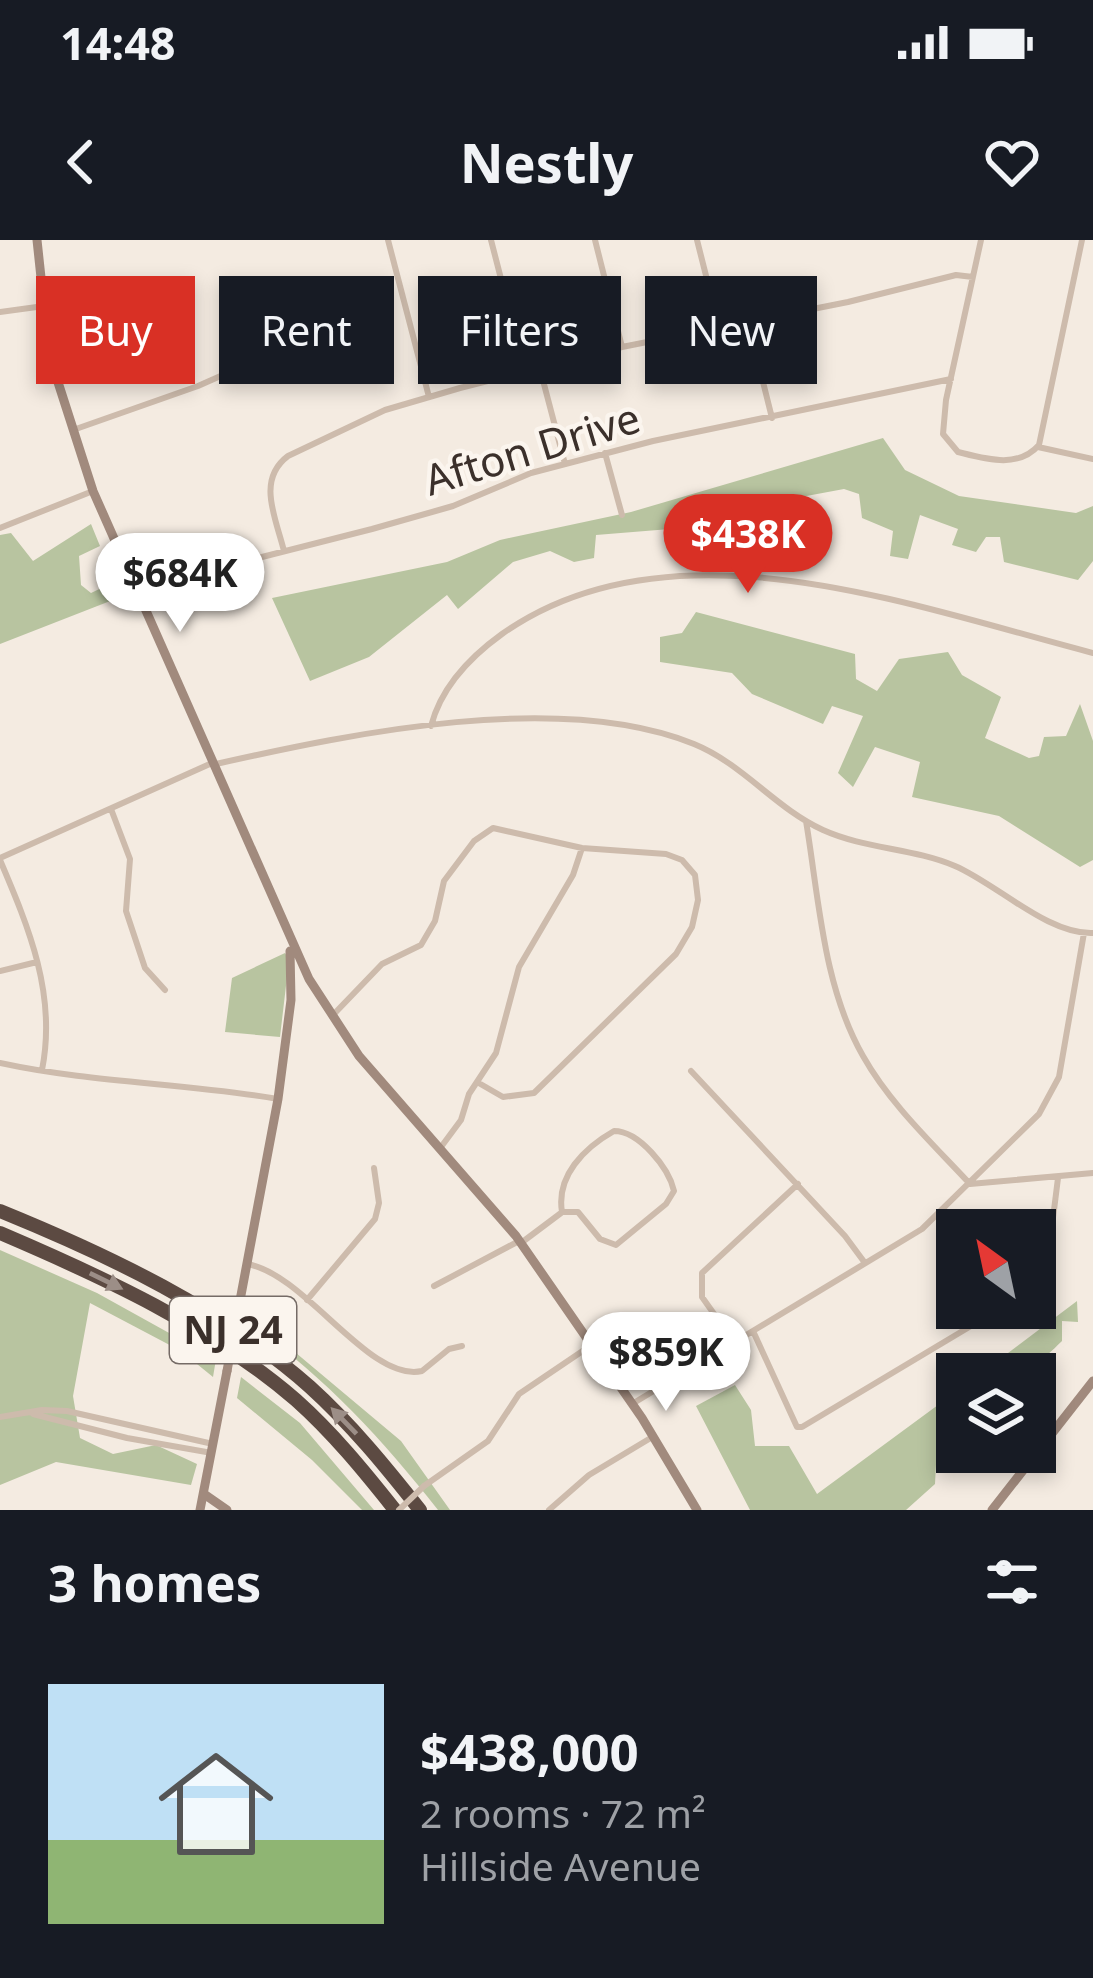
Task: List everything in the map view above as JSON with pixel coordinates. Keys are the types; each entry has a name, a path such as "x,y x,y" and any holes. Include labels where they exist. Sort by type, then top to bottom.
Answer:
{"highway":[{"name":"NJ 24","path":"0,1211 128,1270 240,1334 339,1414 420,1510"},
{"name":"NJ 24","path":"0,1232 117,1286 232,1352 326,1429 397,1510"}],"main road":[{"path":"37,240 41,276"},
{"path":"59,384 93,491 307,975 359,1056 520,1242 654,1436 697,1510"},
{"path":"200,1510 278,1099 291,1000 290,940"},
{"path":"292,980 307,975"},
{"path":"291,1000 307,975"},
{"path":"992,1510 1093,1381"},
{"path":"204,1494 226,1510"}],"street":[{"path":"388,240 429,397"},
{"path":"491,240 500,276"},
{"path":"595,240 622,347 645,342"},
{"path":"697,240 706,276"},
{"path":"981,240 951,379 945,439 953,449 1015,460 1038,447 1093,459"},
{"path":"1038,447 1082,240"},
{"path":"817,306 956,275 973,277"},
{"path":"288,286 304,300 309,328 301,339 270,354 260,303 269,291 288,286"},
{"path":"0,312 36,307"},
{"path":"73,430 219,377"},
{"name":"Afton Drive","path":"135,588 193,562 255,558 430,514 605,453 951,379"},
{"path":"284,551 269,492 276,466 385,410 479,384"},
{"path":"544,384 565,464"},
{"path":"764,384 772,418"},
{"path":"605,453 622,515"},
{"path":"0,528 93,491"},
{"path":"431,726 456,678 509,629 585,594 671,578 751,575 815,582 1093,653"},
{"path":"42,1070 48,1010 24,917 0,859 212,764 431,726 566,721 651,730 714,752 806,821 862,844 956,866 1061,928 1088,933 1051,1097 970,1184 922,1229 632,1404"},
{"path":"111,809 129,852 126,907 136,943 145,968 165,990"},
{"path":"806,821 832,977 853,1037 892,1099 970,1184"},
{"path":"331,1016 346,1006 382,964 421,945 435,921 444,881 480,834 500,828 582,848 666,854 688,864 695,874 698,900 687,938 676,954 534,1093 502,1097 477,1082"},
{"path":"441,1147 500,1041 519,967 570,881 582,848"},
{"path":"0,971 37,962"},
{"path":"0,1063 126,1083 231,1090 278,1099"},
{"path":"691,1071 865,1262"},
{"path":"434,1286 520,1242 562,1212 578,1212 600,1239 617,1245 670,1200 674,1185 634,1136 614,1131 564,1177 562,1212"},
{"path":"308,1300 374,1220 379,1203 374,1168"},
{"path":"970,1184 1093,1173"},
{"path":"1054,1209 1058,1176"},
{"path":"734,1342 702,1297 700,1279 706,1268 798,1184"},
{"path":"247,1264 279,1275 401,1373 422,1371 449,1349 462,1346"},
{"path":"753,1331 797,1427 802,1427 966,1329"},
{"path":"397,1510 488,1442 519,1394 590,1346"},
{"path":"0,1417 29,1413 128,1438 212,1449"},
{"path":"549,1510 590,1475 654,1436"}],"green space":[{"path":"883,438 905,470 959,496 1076,513 1093,506 1093,561 1078,580 1004,562 1000,537 986,537 976,552 952,545 958,529 920,515 908,559 890,556 893,531 862,518 859,494 844,489 801,497 795,527 717,525 699,511 670,529 596,535 594,558 574,562 550,551 513,562 458,609 447,595 369,657 310,681 272,598 447,562 500,540 631,512"},
{"path":"91,524 100,546 79,556 81,585 91,593 116,581 123,596 0,644 0,535 11,533 33,561"},
{"path":"696,612 855,654 856,679 877,691 899,659 948,652 962,675 1001,697 985,738 1029,758 1039,756 1044,737 1066,736 1080,704 1093,741 1093,860 1080,867 999,816 912,797 920,762 875,747 853,787 838,773 863,716 832,706 823,724 752,694 732,673 660,662 660,637 682,633"},
{"path":"285,953 289,960 280,1037 225,1032 232,978"},
{"path":"0,1250 97,1293 216,1359 213,1377 181,1351 90,1303 73,1396 80,1438 113,1454 156,1445 197,1464 191,1485 56,1462 0,1485"},
{"path":"1077,1301 1078,1322 1062,1321 1062,1341 1049,1353 1008,1353 1040,1329 1056,1329 1056,1317"},
{"path":"253,1317 401,1441 450,1510 438,1510 351,1410 251,1325"},
{"path":"241,1377 300,1423 374,1510 362,1510 312,1460 237,1398"},
{"path":"735,1385 751,1410 755,1446 789,1446 817,1494 936,1406 935,1484 906,1510 750,1510 696,1406"}]}
